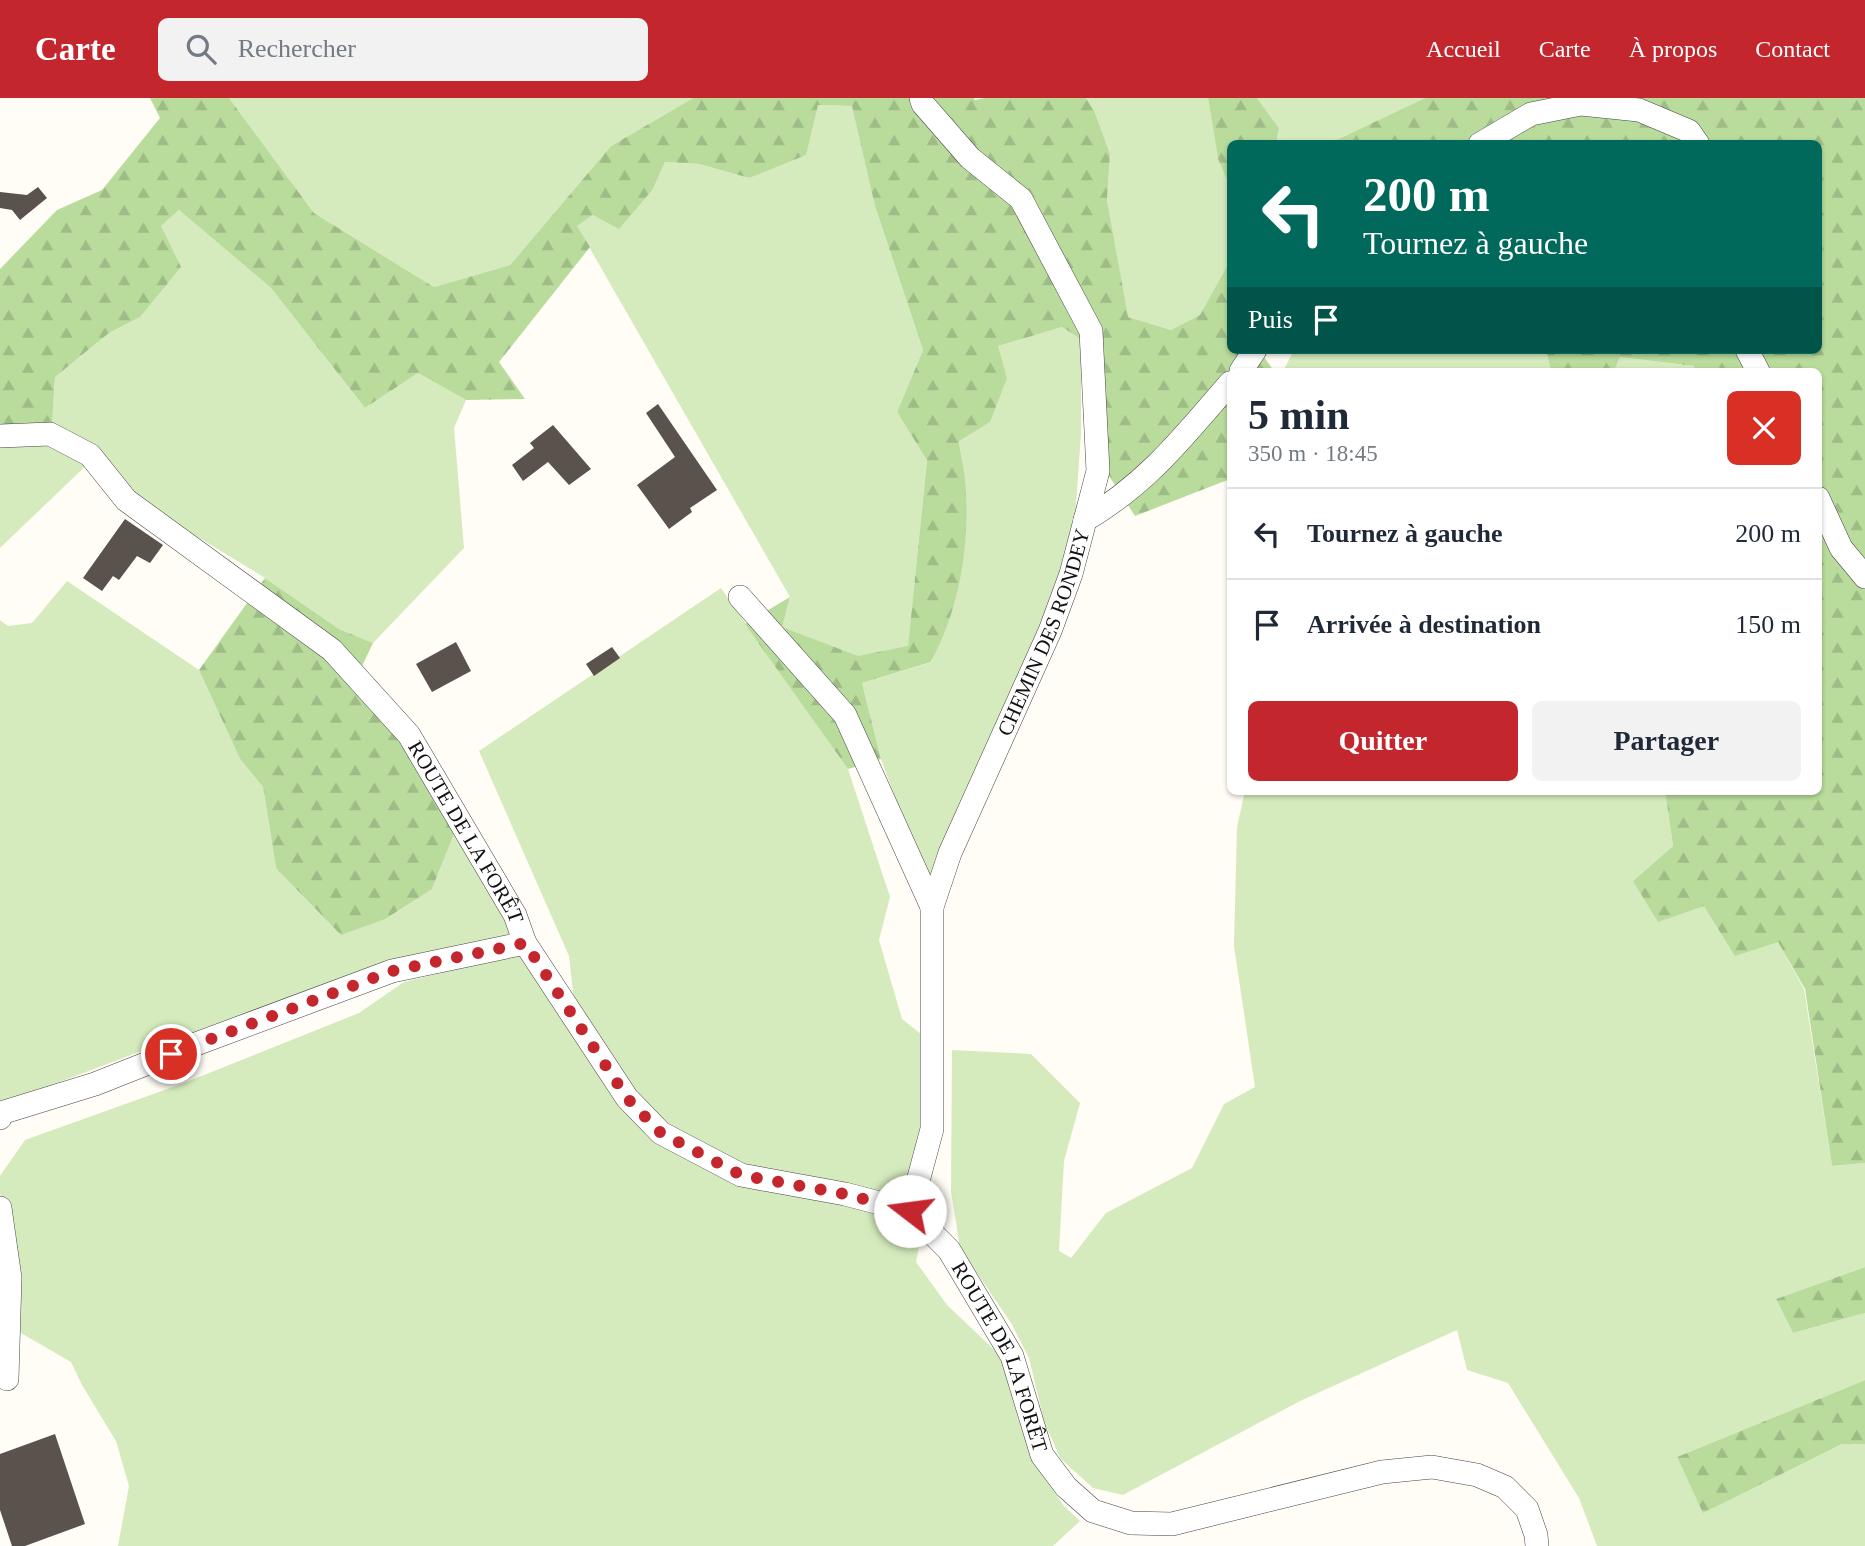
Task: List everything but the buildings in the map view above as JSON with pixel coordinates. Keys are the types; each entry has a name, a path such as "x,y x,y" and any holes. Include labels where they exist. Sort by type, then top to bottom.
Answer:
{"street":[{"name":"CHEMIN DES RONDEY","path":"910,1211 932,1129 932,907 950,853 1050,631 1071,573 1098,471 1091,331 1021,199 970,158 923,104 921,98"},
{"path":"1487,140 1531,114 1581,104 1639,110 1689,131 1695,140"},
{"path":"1085,520 1115,502 1161,463 1227,386"},
{"name":"ROUTE DE LA FORÊT","path":"0,436 50,434 90,455 126,500 332,650 409,735 515,915 525,943 627,1098 661,1133 741,1175 845,1194 910,1211 949,1250 1012,1356 1042,1455 1066,1487 1093,1511 1131,1523 1172,1524 1382,1472 1432,1467 1478,1475 1504,1487 1527,1509 1537,1546"},
{"path":"1822,507 1841,548 1865,577"},
{"path":"740,597 845,715 932,907"},
{"path":"0,1118 1,1113 95,1084 392,971 525,943"},
{"path":"0,1208 10,1278 7,1379"}],"green space":[{"path":"150,98 229,98 314,213 434,287 510,265 611,146 693,98 1086,98 1094,110 1110,154 1107,200 1128,317 1171,330 1200,315 1227,266 1227,354 1262,354 1272,368 1227,368 1227,480 1135,516 1104,468 1098,351 1062,327 998,346 1007,378 990,422 959,441 966,488 966,538 960,581 948,622 931,662 862,683 881,759 848,769 745,624 790,597 782,627 858,656 908,646 927,460 897,412 923,350 875,206 852,106 818,105 806,155 749,178 699,164 665,162 653,189 619,229 593,215 577,226 590,247 499,362 525,399 466,400 418,373 365,408 271,288 179,210 161,226 181,267 140,317 109,333 55,377 52,426 0,424 0,269 57,210 102,190 160,118"},
{"path":"229,98 693,98 611,146 510,265 434,287 314,213"},
{"path":"1086,98 1208,98 1218,159 1227,180 1227,267 1201,315 1171,330 1127,317 1107,200 1110,154 1094,110"},
{"path":"1208,98 1257,98 1279,128 1277,140 1227,140 1227,180 1218,159"},
{"path":"1257,98 1425,98 1336,140 1277,140 1279,128"},
{"path":"1425,98 1865,98 1865,1163 1832,1166 1805,989 1778,942 1735,956 1704,906 1658,922 1633,881 1673,846 1666,795 1822,795 1822,368 1694,368 1620,357 1615,368 1550,368 1547,354 1822,354 1822,140 1336,140"},
{"path":"818,105 853,106 875,206 923,350 897,412 927,459 908,647 858,657 781,627 790,597 577,226 593,215 653,189 665,162 699,164 749,178"},
{"path":"179,210 271,288 365,408 418,373 466,400 454,428 464,548 373,643 339,629 265,578 129,495 96,456 0,548 0,424 52,426 55,377 109,333 140,317 161,226"},
{"path":"1062,327 1081,340 1081,433 1075,520 1061,584 935,870 925,880 881,759 862,683 932,662 966,493 959,440 1007,378 997,346"},
{"path":"1292,354 1547,354 1550,368 1285,368"},
{"path":"1620,357 1694,366 1694,368 1615,368"},
{"path":"265,578 339,629 373,643 351,689 400,742 454,834 432,889 385,919 341,935 276,868 263,787 240,759 199,670"},
{"path":"67,581 199,670 240,759 263,787 276,868 432,889 454,834 508,920 509,933 502,943 389,963 184,1035 0,1106 0,620 8,626 32,623"},
{"path":"721,588 848,769 890,897 879,940 902,1019 921,1034 928,1129 907,1188 896,1194 756,1168 725,1158 670,1128 638,1099 574,1001 569,956 479,751"},
{"path":"1244,795 1666,795 1673,846 1633,881 1704,906 1778,942 1804,989 1832,1166 1865,1163 1865,1267 1776,1299 1793,1333 1865,1313 1865,1380 1677,1457 1703,1512 1842,1444 1865,1444 1865,1546 1597,1546 1579,1498 1508,1383 1467,1370 1457,1330 1300,1401 1123,1495 1093,1488 1060,1458 1044,1421 1029,1358 1011,1323 960,1248 951,1191 952,1050 1031,1054 1080,1103 1064,1161 1059,1251 1071,1258 1106,1213 1192,1168 1224,1104 1255,1087 1234,946 1237,827"},
{"path":"523,953 658,1142 901,1223 921,1237 916,1262 947,1305 1005,1360 1018,1418 1037,1467 1064,1506 1080,1521 1053,1546 118,1546 129,1486 116,1441 71,1362 2,1322 0,1351 0,1176 25,1140 184,1083 359,1013 404,982"},
{"path":"1865,1267 1865,1313 1793,1333 1776,1299"},
{"path":"1865,1380 1865,1444 1842,1444 1703,1513 1677,1457"}],"route":[{"path":"171,1054 392,971 525,943 627,1098 661,1133 741,1175 845,1194 910,1211"}]}
